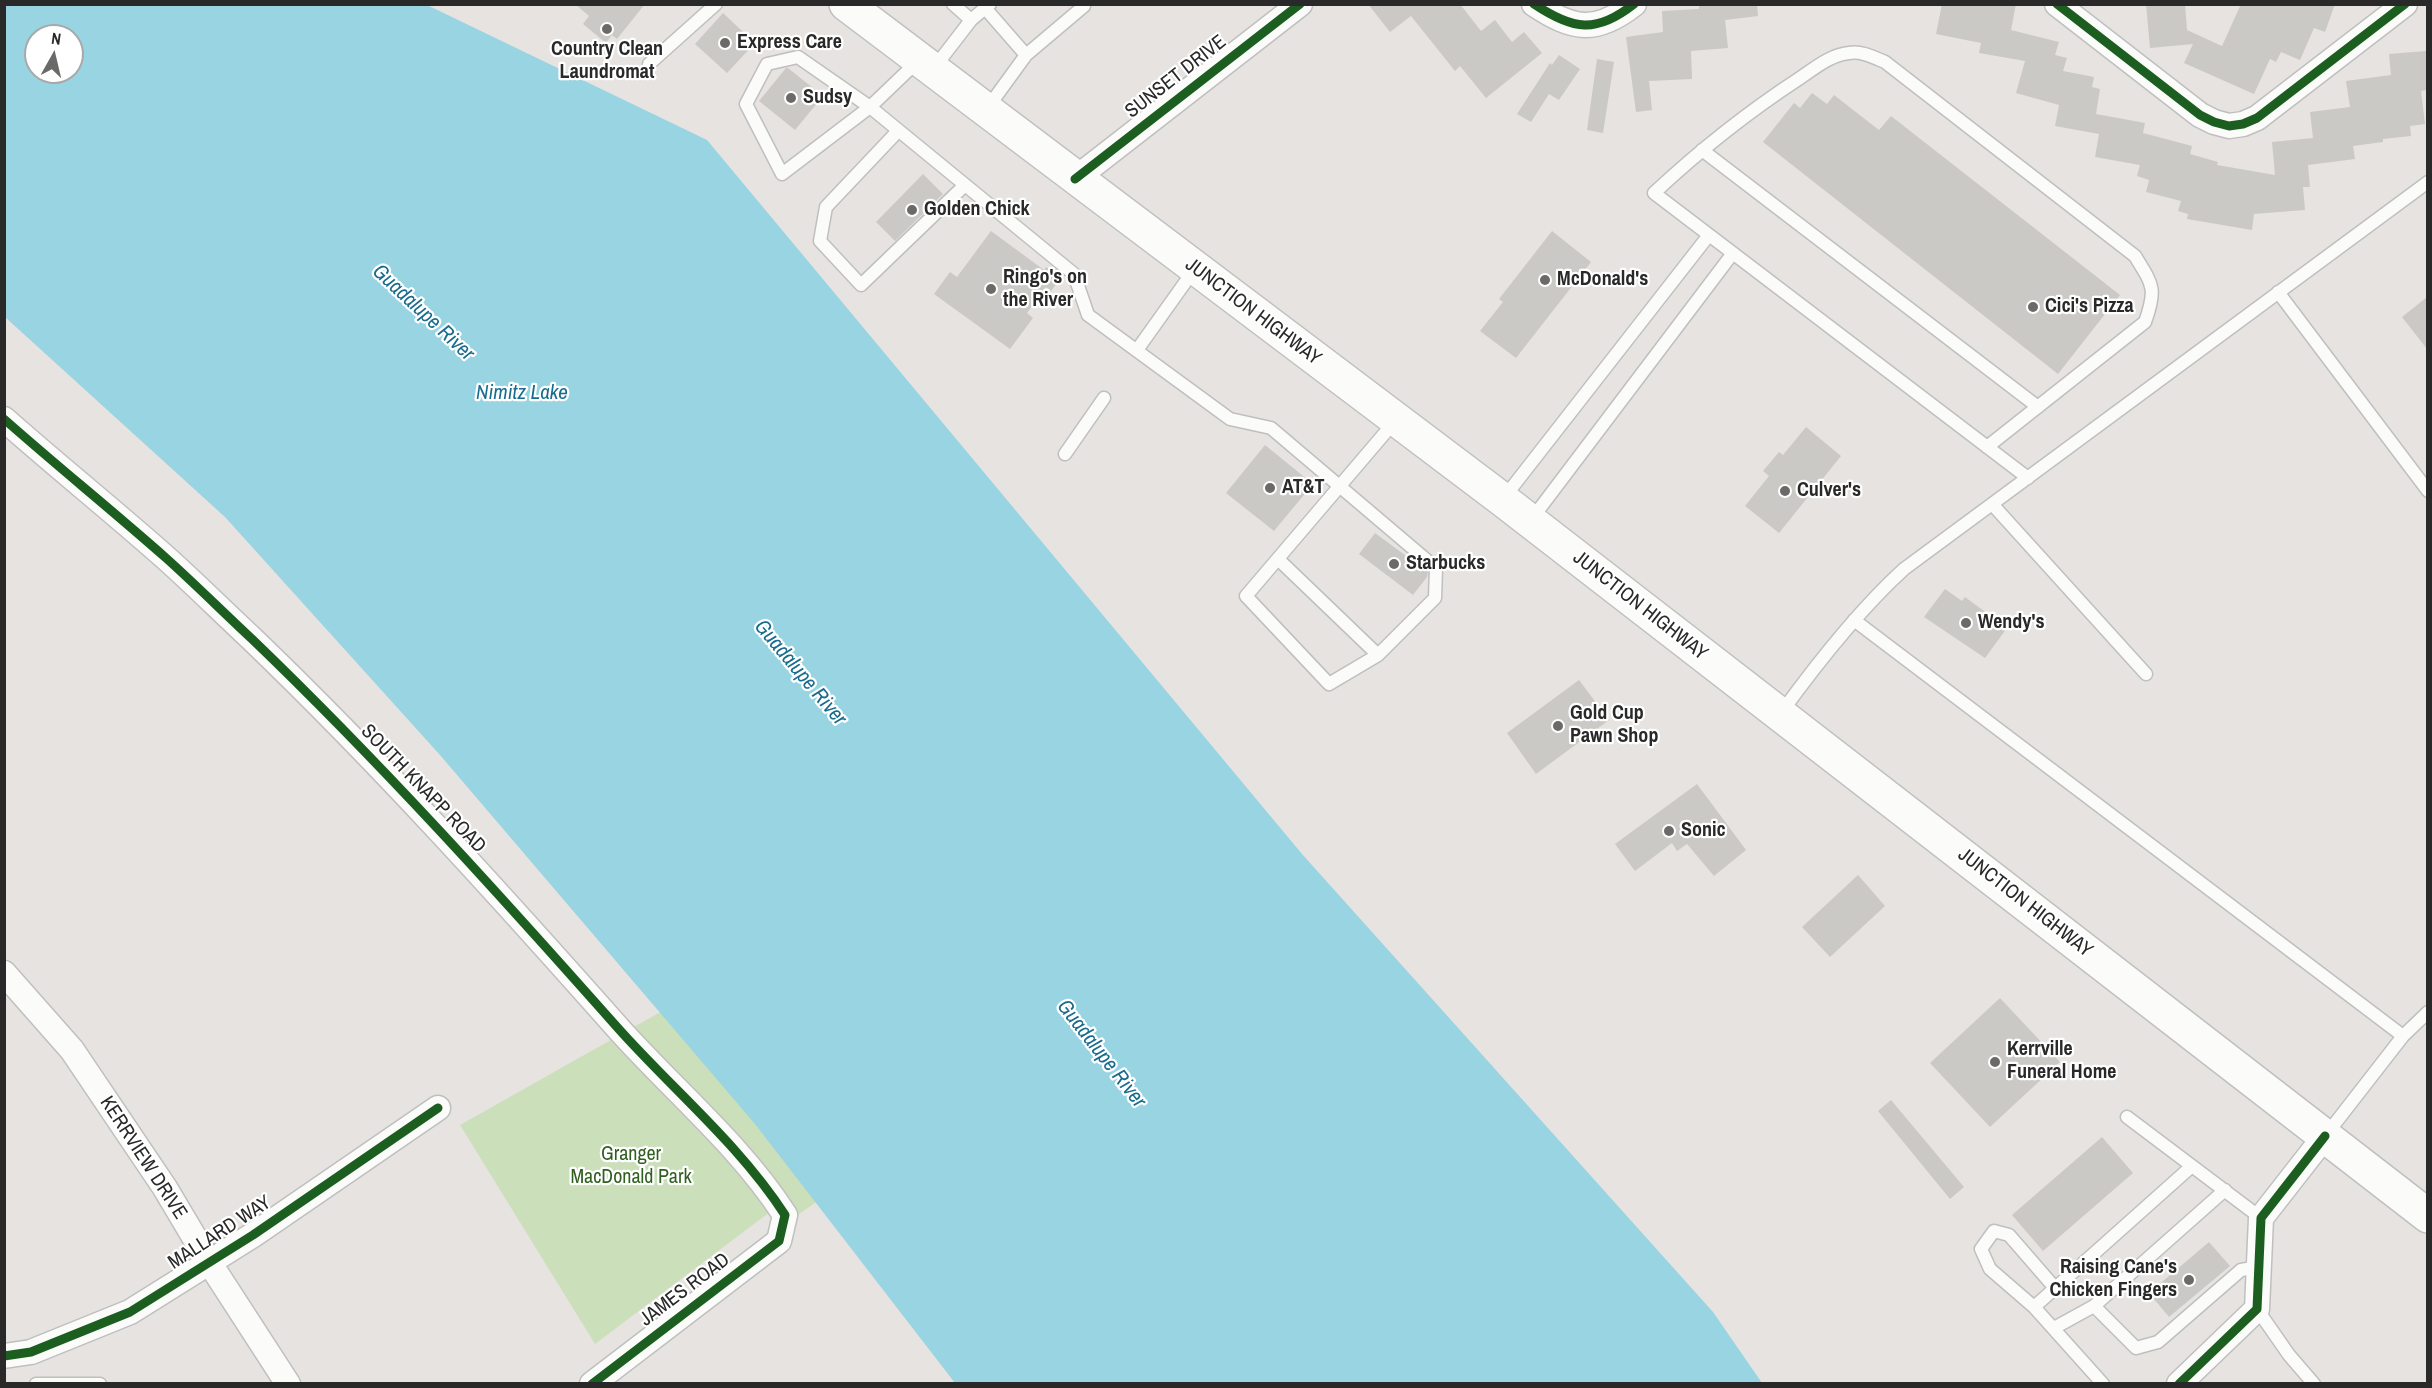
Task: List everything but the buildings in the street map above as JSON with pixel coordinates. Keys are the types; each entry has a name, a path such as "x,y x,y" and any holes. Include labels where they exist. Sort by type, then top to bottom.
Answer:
{"main road":[{"name":"JUNCTION HIGHWAY","path":"846,4 1503,500 2427,1216"}],"street":[{"name":"SUNSET DRIVE","path":"1075,179 1300,4"},
{"path":"1534,4 1553,17 1585,26 1607,22 1634,4"},
{"path":"2058,5 2200,115 2229,126 2243,124 2271,109 2405,4"},
{"name":"SOUTH KNAPP ROAD","path":"4,419 167,559 266,652 527,925 633,1045 753,1170 785,1215"},
{"name":"KERRVIEW DRIVE","path":"4,973 72,1050 165,1188 209,1262 288,1383"},
{"name":"MALLARD WAY","path":"4,1356 31,1352 130,1312 209,1262 438,1108"},
{"path":"2179,1383 2257,1309 2260,1218 2325,1136"},
{"name":"JAMES ROAD","path":"592,1383 778,1241 785,1215"}],"lane":[{"path":"649,64 716,4"},
{"path":"953,4 970,20"},
{"path":"1026,55 988,6 970,20 926,65 870,107 782,174 746,104 767,64 798,57 870,107 1074,274 1088,315 1230,419 1271,428 1340,487 1436,568 1434,598 1378,655 1329,684 1246,596 1340,487 1396,420"},
{"path":"986,111 1026,55 1084,6"},
{"path":"1987,447 2145,322 2153,299 2148,278 2134,256 1885,62 1864,53 1851,52 1834,56 1775,94 1702,150 1654,193 1987,447 2028,478"},
{"path":"898,131 826,207 820,241 861,285 965,185"},
{"path":"1702,150 2038,407"},
{"path":"1780,714 1854,620 1904,569 2427,182"},
{"path":"1503,500 1709,235"},
{"path":"1530,521 1733,253"},
{"path":"1137,350 1195,269"},
{"path":"2278,292 2427,491"},
{"path":"1065,454 1104,398"},
{"path":"1992,504 2146,674"},
{"path":"1278,559 1378,655"},
{"path":"1854,620 2403,1036"},
{"path":"2325,1136 2403,1036 2427,1012"},
{"path":"2127,1117 2260,1218"},
{"path":"2034,1307 2192,1166"},
{"path":"2054,1328 2094,1306 2225,1190"},
{"path":"2055,1288 2009,1235 1994,1231 1981,1249 1990,1269 2034,1307 2103,1383"},
{"path":"2094,1306 2136,1348 2158,1342 2241,1270 2259,1267"},
{"path":"2257,1309 2289,1355 2313,1383"},
{"path":"36,1383 100,1383"}],"green space":[{"name":"Granger MacDonald Park","path":"680,1001 836,1188 795,1217 783,1202 595,1344 460,1125"}],"water":[{"name":"Nimitz Lake","path":"5,4 427,5 707,140 1302,854 1713,1312 1762,1383 955,1383 755,1124 440,755 225,517 5,317"}],"cycle path":[{"path":"1075,179 1300,4"},
{"path":"1534,4 1561,19 1584,25 1608,20 1634,4"},
{"path":"2057,4 2200,115 2229,126 2243,124 2257,118 2405,4"},
{"path":"4,419 146,540 300,686 393,781 638,1050 726,1141 767,1189 785,1215 779,1241 592,1384"},
{"path":"4,1356 31,1352 130,1312 253,1235 438,1108"},
{"path":"2179,1384 2257,1309 2261,1218 2325,1136"}],"place":[{"name":"Country Clean Laundromat","path":"607,29"},
{"name":"Express Care","path":"725,43"},
{"name":"Sudsy","path":"791,98"},
{"name":"Golden Chick","path":"912,210"},
{"name":"McDonald's","path":"1545,280"},
{"name":"Ringo's on the River","path":"991,289"},
{"name":"Cici's Pizza","path":"2033,307"},
{"name":"AT&T","path":"1270,488"},
{"name":"Culver's","path":"1785,491"},
{"name":"Starbucks","path":"1394,564"},
{"name":"Wendy's","path":"1966,623"},
{"name":"Gold Cup Pawn Shop","path":"1558,726"},
{"name":"Sonic","path":"1669,831"},
{"name":"Kerrville Funeral Home","path":"1995,1062"},
{"name":"Raising Cane's Chicken Fingers","path":"2189,1280"}],"water label":[{"name":"Guadalupe River","path":"423,313"},
{"name":"Guadalupe River","path":"800,673"},
{"name":"Guadalupe River","path":"1101,1054"}]}
